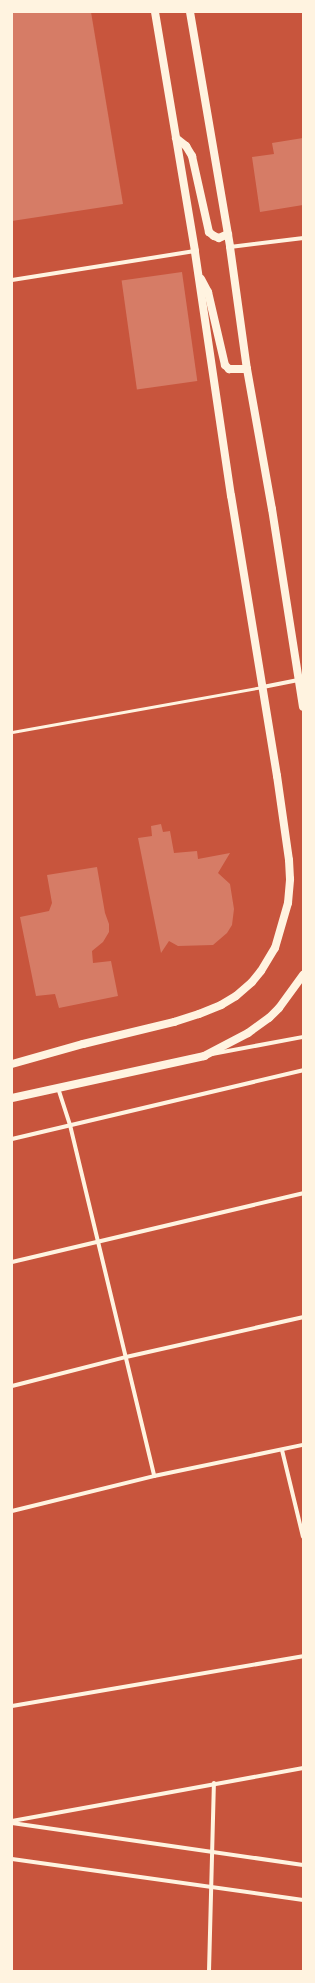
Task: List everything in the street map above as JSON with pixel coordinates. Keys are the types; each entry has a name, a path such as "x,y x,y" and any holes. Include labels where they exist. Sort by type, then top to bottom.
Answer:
{"main road":[{"path":"12,1064 199,1014 236,996 252,982 261,971 274,948 282,928 288,903 290,878 263,687 231,496 195,251 155,12"},
{"path":"190,12 228,234 247,369 301,680 303,707"},
{"path":"176,138 186,146 192,156 209,232 219,238 228,234"},
{"path":"198,273 208,292 225,365 229,369 247,369"},
{"path":"12,1098 204,1056 248,1033 268,1018 279,1008 303,975"}],"street":[{"path":"230,247 303,238"},
{"path":"12,280 195,251"},
{"path":"263,687 301,680"},
{"path":"204,1056 303,1037"},
{"path":"12,1139 303,1070"},
{"path":"58,1088 70,1125 154,1476"},
{"path":"12,1262 303,1194"},
{"path":"12,1386 126,1357 303,1317"},
{"path":"12,1511 154,1476 303,1445"},
{"path":"282,1450 303,1537"},
{"path":"12,1706 303,1656"},
{"path":"12,1822 214,1783 303,1768"},
{"path":"209,1971 214,1783"},
{"path":"12,1822 303,1865"},
{"path":"12,1859 303,1900"}],"lane":[{"path":"12,732 263,687"}],"building":[{"path":"12,12 91,12 123,204 12,221"},
{"path":"303,138 303,205 260,212 252,157 274,154 272,143"},
{"path":"182,272 197,381 137,389 122,280"},
{"path":"161,824 163,832 170,831 174,853 197,851 198,859 230,853 218,873 230,884 234,909 232,925 227,933 213,945 178,946 169,941 161,953 138,838 152,836 151,826"},
{"path":"97,867 105,913 109,924 109,932 103,942 92,951 93,963 111,961 118,996 59,1008 55,994 36,996 20,917 49,911 52,903 47,875"}]}
